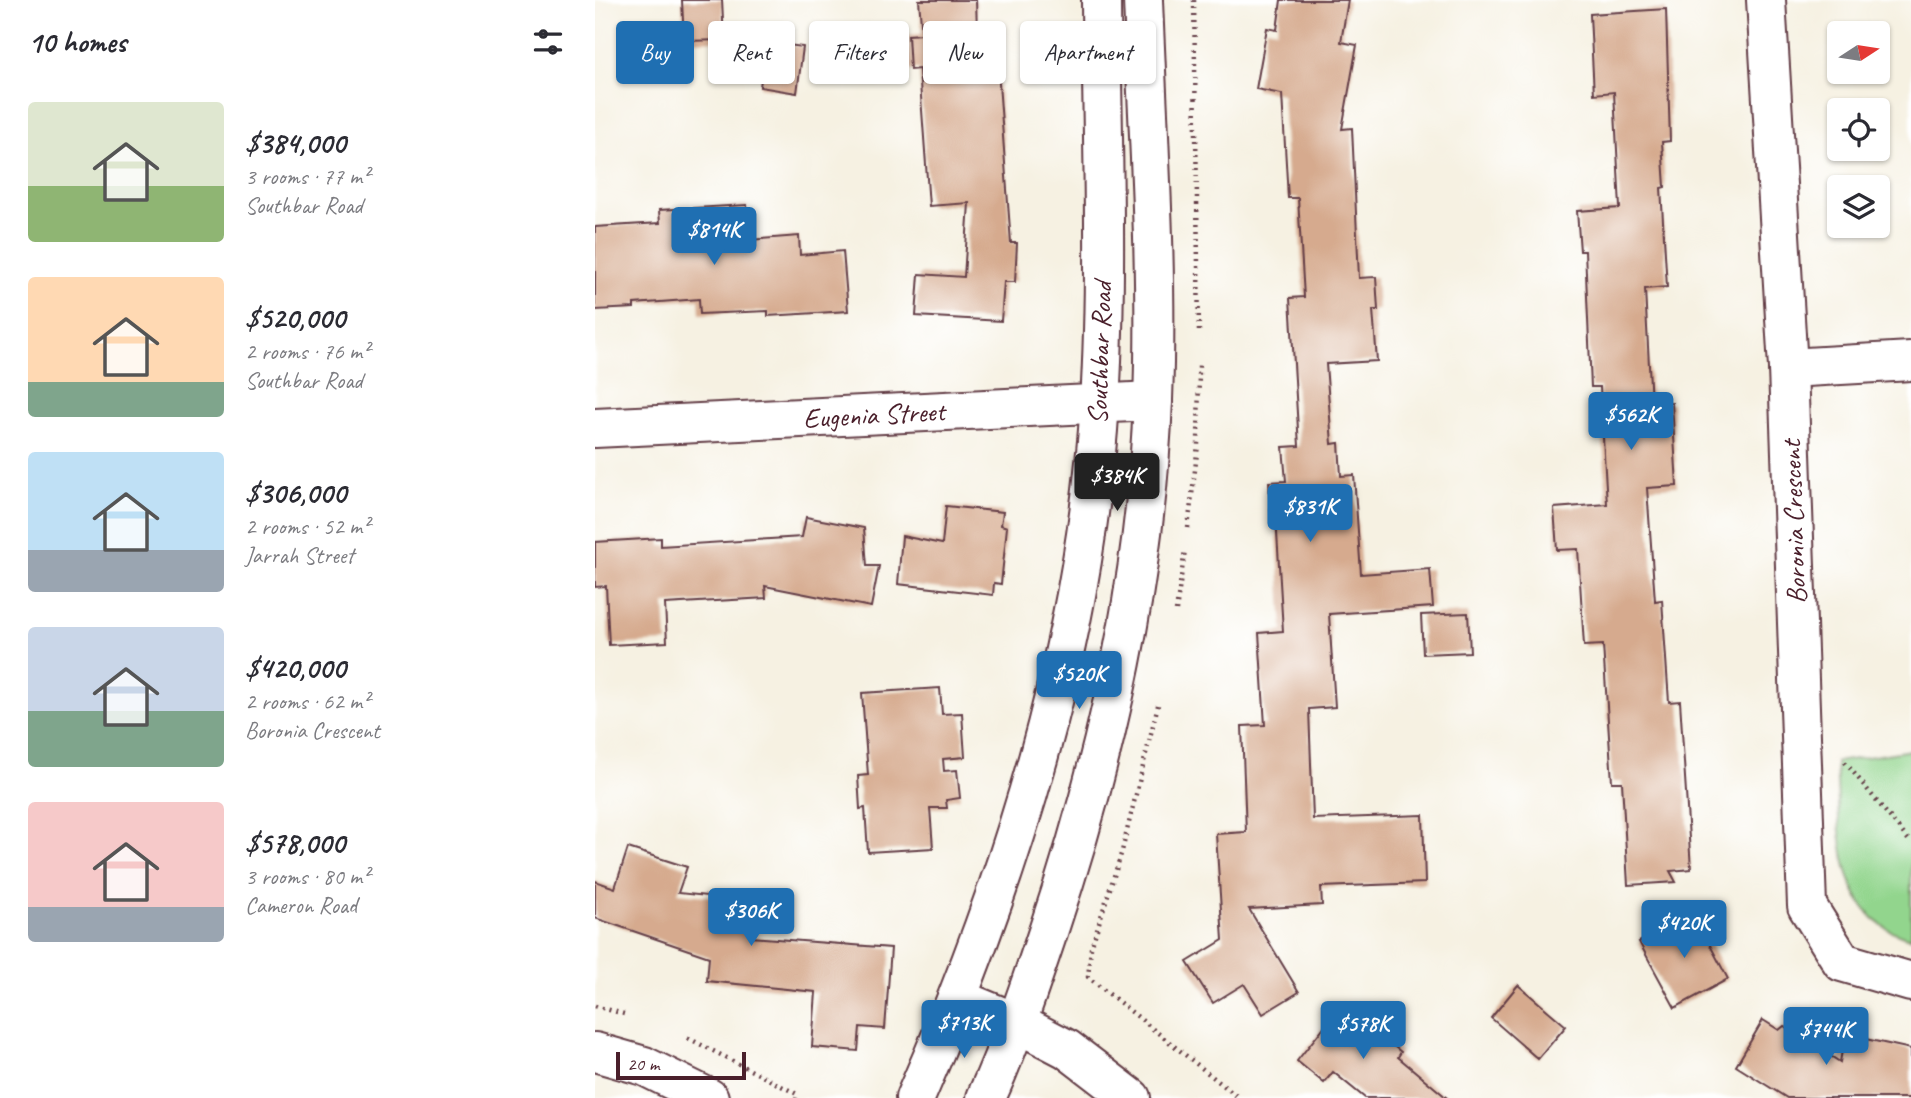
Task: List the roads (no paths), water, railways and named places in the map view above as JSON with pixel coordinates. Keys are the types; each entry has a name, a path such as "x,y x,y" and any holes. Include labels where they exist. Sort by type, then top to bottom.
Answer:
{"main road":[{"name":"Southbar Road","path":"915,1098 959,999 1022,821 1061,673 1085,534 1100,403 1101,0"},
{"name":"Southbar Road","path":"986,1098 1017,1023 1081,833 1120,670 1142,534 1153,401 1154,284 1143,0"},
{"name":"Boronia Crescent","path":"1766,0 1788,368 1807,906 1842,962 1911,982"},
{"path":"1788,368 1911,361"},
{"name":"Eugenia Street","path":"595,428 1153,401"},
{"path":"959,999 1017,1023 1067,1049 1131,1098"},
{"path":"595,1052 644,1066 709,1098"}]}
